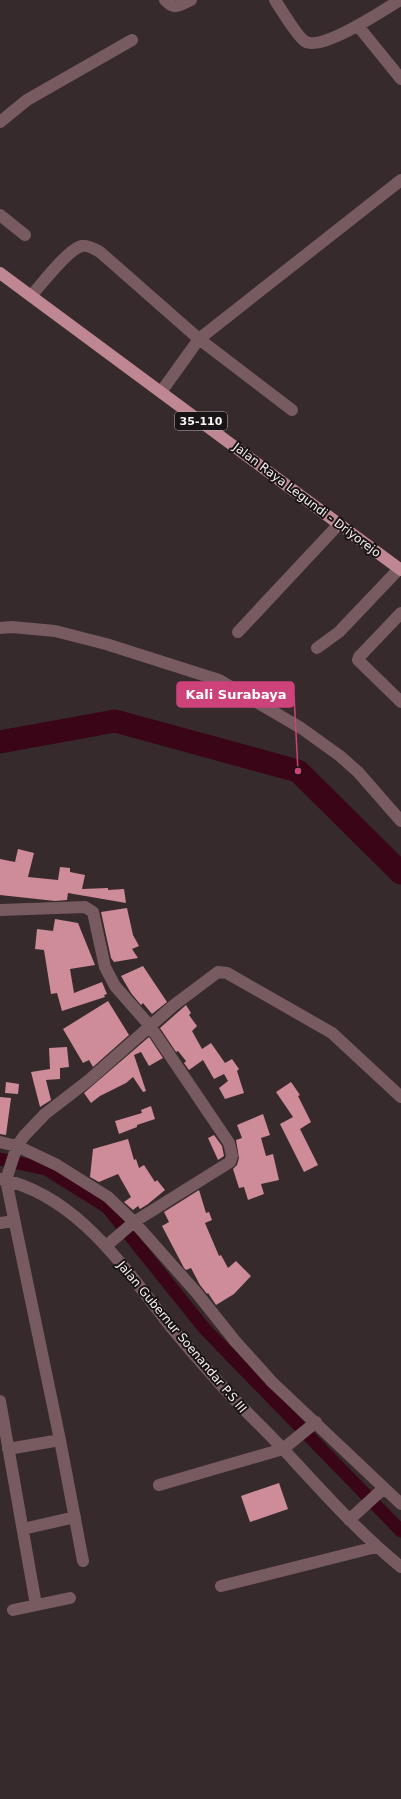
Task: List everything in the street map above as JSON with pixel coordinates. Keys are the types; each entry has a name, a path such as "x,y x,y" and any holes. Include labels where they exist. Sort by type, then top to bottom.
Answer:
{"main road":[{"name":"Jalan Raya Legundi - Driyorejo","path":"0,273 400,569"}],"street":[{"path":"165,0 170,6 174,7 191,0"},
{"path":"275,0 306,42 312,43 324,41 358,26 400,0"},
{"path":"358,26 401,79"},
{"path":"0,122 27,100 132,40"},
{"path":"161,392 199,339 401,180"},
{"path":"0,215 25,235"},
{"path":"31,296 72,251 82,246 91,247 100,252 199,339 292,410"},
{"path":"238,632 339,524"},
{"path":"317,648 339,632 400,569"},
{"path":"401,613 358,659 360,664 401,702"},
{"path":"0,628 12,627 55,631 106,644 219,680 300,728 340,756 358,772 401,822"},
{"path":"0,910 85,907 90,909 95,916 105,967 115,986 150,1026 229,1143 232,1156 230,1162 131,1225 109,1243"},
{"path":"83,1561 60,1440 5,1177 16,1148 24,1136 45,1114 89,1080 150,1026 218,972 227,973 332,1033 401,1097"},
{"path":"0,1142 57,1165 90,1184 108,1197 131,1225 196,1292 235,1341 313,1425 380,1492 401,1504"},
{"name":"Jalan Gubernur Soenandar P.S III","path":"5,1177 49,1198 78,1218 109,1243 215,1379 247,1414 286,1446 352,1517 376,1547 401,1567"},
{"path":"0,1223 14,1221"},
{"path":"0,1402 36,1605"},
{"path":"159,1485 286,1446 313,1425"},
{"path":"8,1450 60,1440"},
{"path":"352,1517 380,1492"},
{"path":"23,1529 75,1517"},
{"path":"221,1586 376,1547"},
{"path":"12,1610 70,1598"}],"building":[{"path":"18,849 34,853 28,877 58,880 60,867 70,868 70,872 85,875 82,889 124,889 126,903 68,893 67,900 55,901 0,895 0,859 15,862"},
{"path":"127,908 133,935 139,946 132,949 138,958 114,962 111,958 101,912"},
{"path":"55,919 78,923 95,965 70,969 74,993 102,982 107,994 104,995 105,997 62,1011 57,993 51,994 44,950 35,949 37,929 53,931"},
{"path":"143,966 167,1002 152,1014 143,1003 141,1005 131,993 121,976"},
{"path":"108,1001 129,1035 93,1067 89,1060 83,1063 63,1029"},
{"path":"186,1005 191,1013 189,1015 197,1026 192,1031 202,1049 211,1043 225,1063 232,1059 239,1069 237,1071 244,1093 225,1099 219,1088 228,1081 224,1074 214,1079 203,1060 189,1070 184,1063 186,1061 178,1051 176,1052 160,1028"},
{"path":"149,1037 163,1058 149,1066 141,1052 134,1055 146,1091 143,1092 133,1077 126,1083 100,1096 91,1103 84,1093"},
{"path":"67,1047 69,1067 60,1068 60,1079 46,1080 51,1100 40,1107 31,1072 50,1069 49,1048"},
{"path":"6,1082 19,1084 18,1094 5,1093"},
{"path":"291,1082 300,1095 298,1096 311,1122 300,1129 318,1165 304,1172 280,1124 293,1117 276,1092"},
{"path":"0,1097 11,1098 6,1135 0,1134"},
{"path":"151,1106 155,1119 137,1125 137,1127 119,1134 115,1121 142,1113 141,1110"},
{"path":"263,1114 270,1135 261,1138 266,1156 273,1154 279,1180 261,1184 264,1194 248,1200 244,1187 239,1188 233,1169 237,1165 239,1158 236,1140 242,1138 237,1125"},
{"path":"214,1135 222,1146 224,1156 218,1160 208,1138"},
{"path":"128,1139 134,1160 136,1159 139,1168 144,1165 155,1182 157,1180 165,1190 140,1209 138,1206 133,1210 124,1202 131,1197 118,1174 99,1182 90,1177 93,1149"},
{"path":"199,1190 206,1213 209,1212 212,1220 205,1223 219,1256 221,1255 228,1268 236,1261 251,1276 234,1294 216,1305 208,1293 207,1294 200,1285 191,1268 186,1270 184,1268 162,1226 169,1222 164,1212"},
{"path":"279,1483 288,1509 250,1522 241,1496"}],"waterway":[{"path":"0,742 115,721 298,771 401,873"},
{"path":"0,1159 46,1169 107,1207 204,1328 401,1531"}],"place":[{"name":"Kali Surabaya","path":"298,771"}]}
